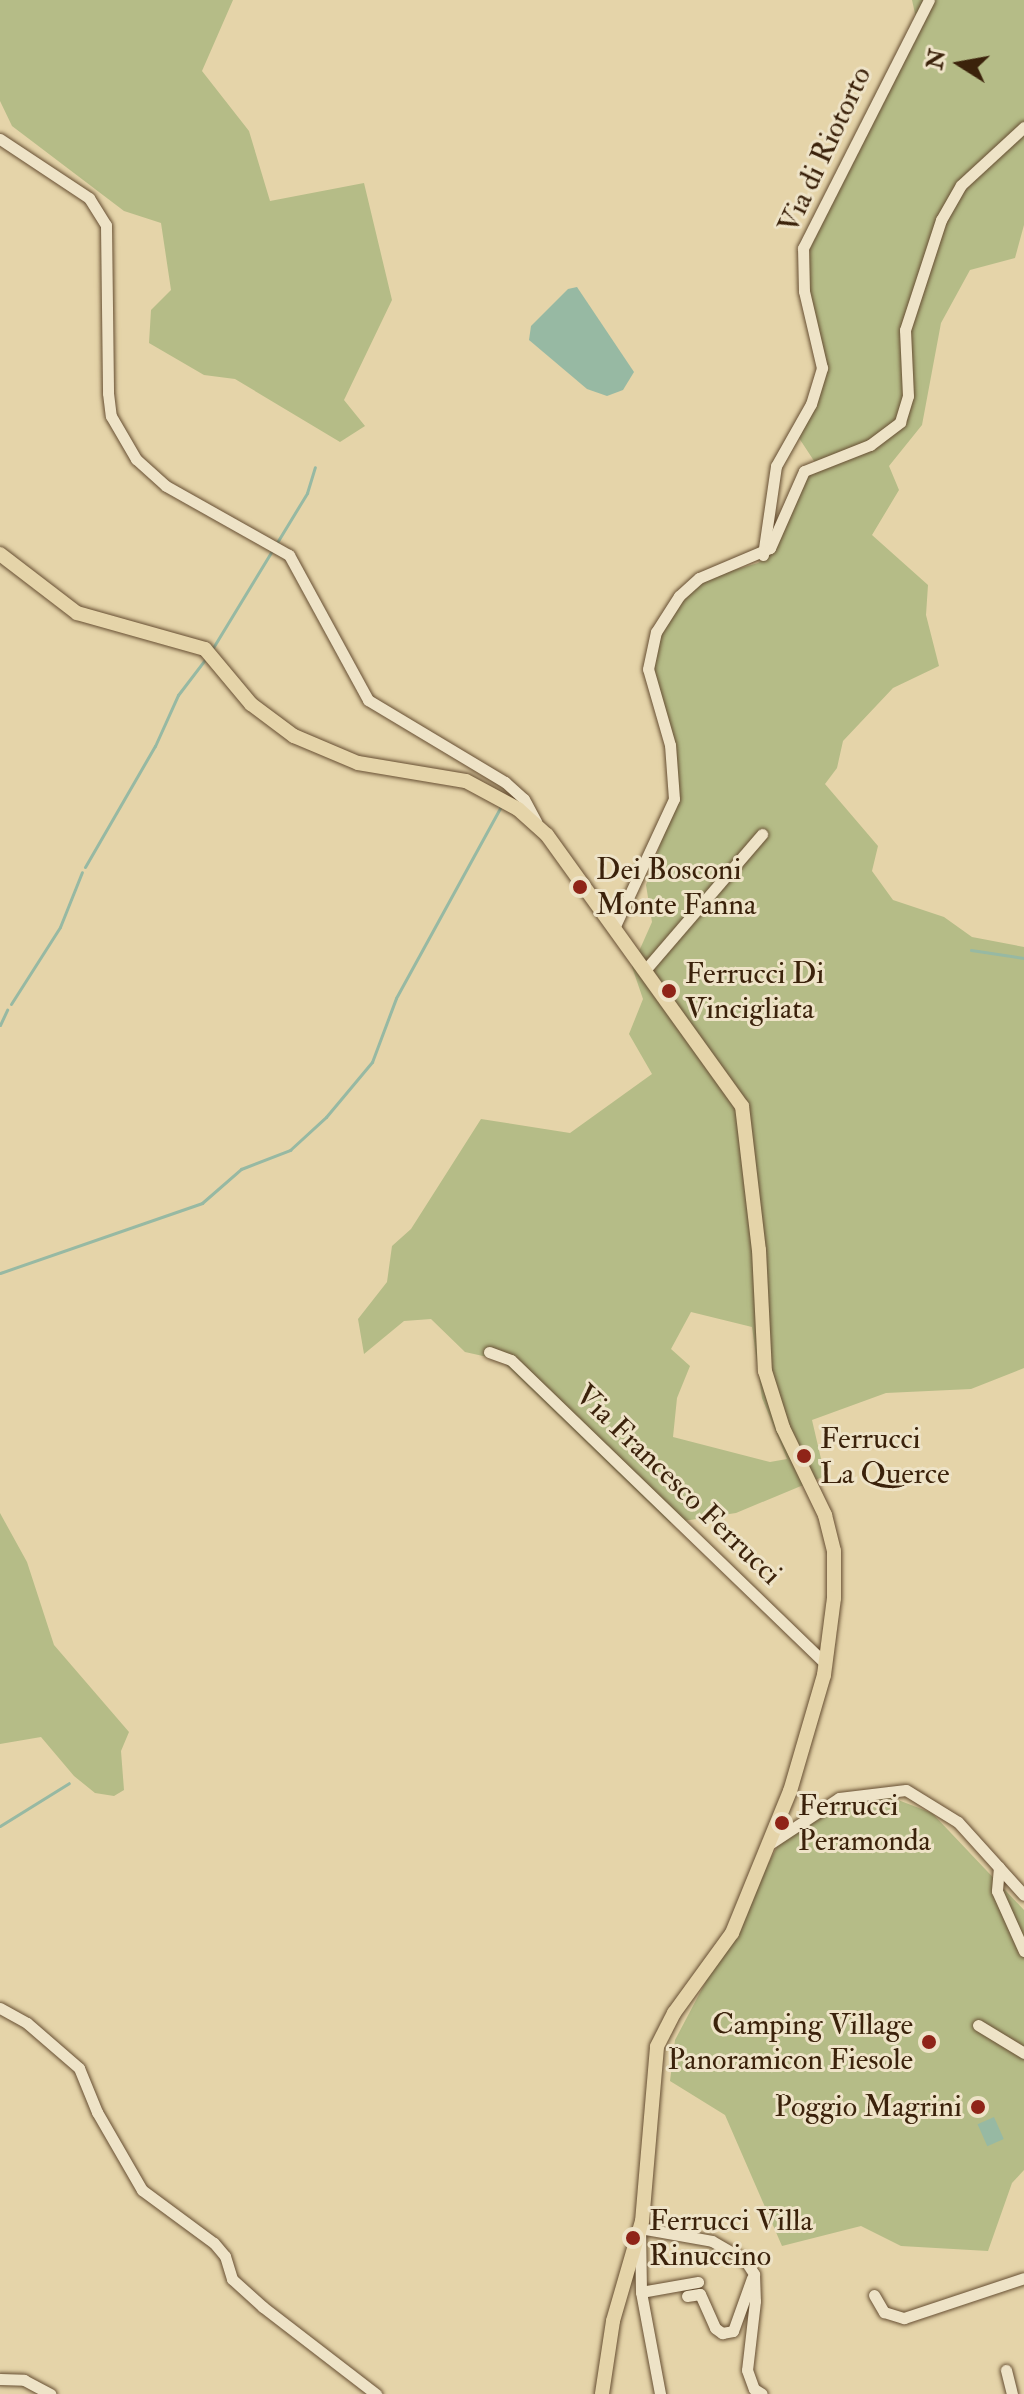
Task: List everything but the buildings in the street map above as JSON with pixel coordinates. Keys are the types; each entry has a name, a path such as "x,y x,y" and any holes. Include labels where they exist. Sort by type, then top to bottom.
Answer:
{"main road":[{"path":"0,554 77,613 209,653 251,704 294,736 348,761 466,781 501,797 537,824 732,1085 746,1119 765,1371 783,1428 817,1495 834,1551 826,1664 795,1775 726,1944 674,2013 657,2047 640,2228 613,2321 602,2394"}],"street":[{"name":"Via di Riotorto","path":"762,555 776,466 811,404 822,368 804,291 803,248 929,0"},
{"path":"615,926 674,799 670,745 648,669 656,632 679,596 699,578 762,555 775,541 804,471 870,445 900,422 908,396 905,330 941,220 967,179 1024,127"},
{"path":"0,139 89,198 106,225 108,393 111,416 126,446 166,486 274,545 302,570 347,669 368,700 505,782 524,799 537,824"},
{"path":"646,969 762,834"},
{"name":"Via Francesco Ferrucci","path":"489,1352 511,1360 826,1664"},
{"path":"768,1845 826,1803 894,1789 917,1794 947,1812 1024,1895"},
{"path":"999,1867 997,1891 1024,1951"},
{"path":"0,2008 27,2023 79,2068 97,2112 142,2190 214,2243 225,2256 232,2279 263,2307 376,2394"},
{"path":"978,2025 1024,2053"},
{"path":"660,2394 641,2292 640,2228 712,2241 745,2260 754,2274 747,2370 756,2392"},
{"path":"687,2296 700,2294 715,2328 722,2333 733,2331 754,2274"},
{"path":"874,2295 884,2312 904,2318 1024,2278"},
{"path":"641,2292 698,2282"},
{"path":"1006,2370 1012,2394"},
{"path":"0,2379 24,2380 50,2394"}],"shaded area":[{"path":"0,0 233,0 202,71 249,131 270,201 364,183 392,300 344,400 365,426 340,442 235,379 204,375 149,343 151,310 171,290 161,223 124,211 12,126 0,101"},
{"path":"912,0 1024,0 1024,225 1015,258 970,270 941,323 922,425 889,466 899,490 872,535 928,585 926,615 939,666 893,688 843,741 837,768 825,784 878,846 872,871 893,900 944,917 972,937 1024,947 1024,1368 971,1389 886,1393 812,1420 825,1476 736,1513 670,1523 501,1360 465,1352 431,1319 404,1321 364,1354 358,1319 387,1282 392,1246 411,1229 481,1119 570,1133 652,1074 629,1034 643,999 632,967 652,922 646,885 675,802 653,667 661,630 678,604 707,578 758,563 775,551 803,481 818,467 799,438 828,369 808,285 810,244 918,27","holes":["691,1312 752,1327 762,1398 787,1459 770,1462 673,1437 677,1398 690,1366 671,1349"]},
{"path":"577,287 634,372 623,390 607,396 587,389 529,340 531,326 568,289"},
{"path":"0,1513 27,1562 54,1645 129,1732 121,1751 124,1790 114,1796 95,1793 74,1776 41,1737 0,1744"},
{"path":"885,1795 932,1813 1024,1910 1024,2170 1012,2183 988,2251 901,2246 861,2226 782,2246 725,2115 670,2081 675,2040 777,1847 830,1806"},
{"path":"994,2117 1004,2139 987,2146 978,2124"}],"waterway":[{"path":"211,651 307,493 315,467"},
{"path":"85,867 155,746 178,695 207,657"},
{"path":"0,1273 202,1203 241,1169 290,1150 326,1117 372,1062 396,998 501,806"},
{"path":"11,1004 60,927 82,872"},
{"path":"971,950 1024,958"},
{"path":"0,1025 7,1010"},
{"path":"0,1826 69,1783"}],"place":[{"name":"Dei Bosconi Monte Fanna","path":"580,887"},
{"name":"Ferrucci Di Vincigliata","path":"669,991"},
{"name":"Ferrucci La Querce","path":"804,1456"},
{"name":"Ferrucci Peramonda","path":"782,1823"},
{"name":"Camping Village Panoramicon Fiesole","path":"929,2042"},
{"name":"Poggio Magrini","path":"978,2107"},
{"name":"Ferrucci Villa Rinuccino","path":"633,2238"}]}
